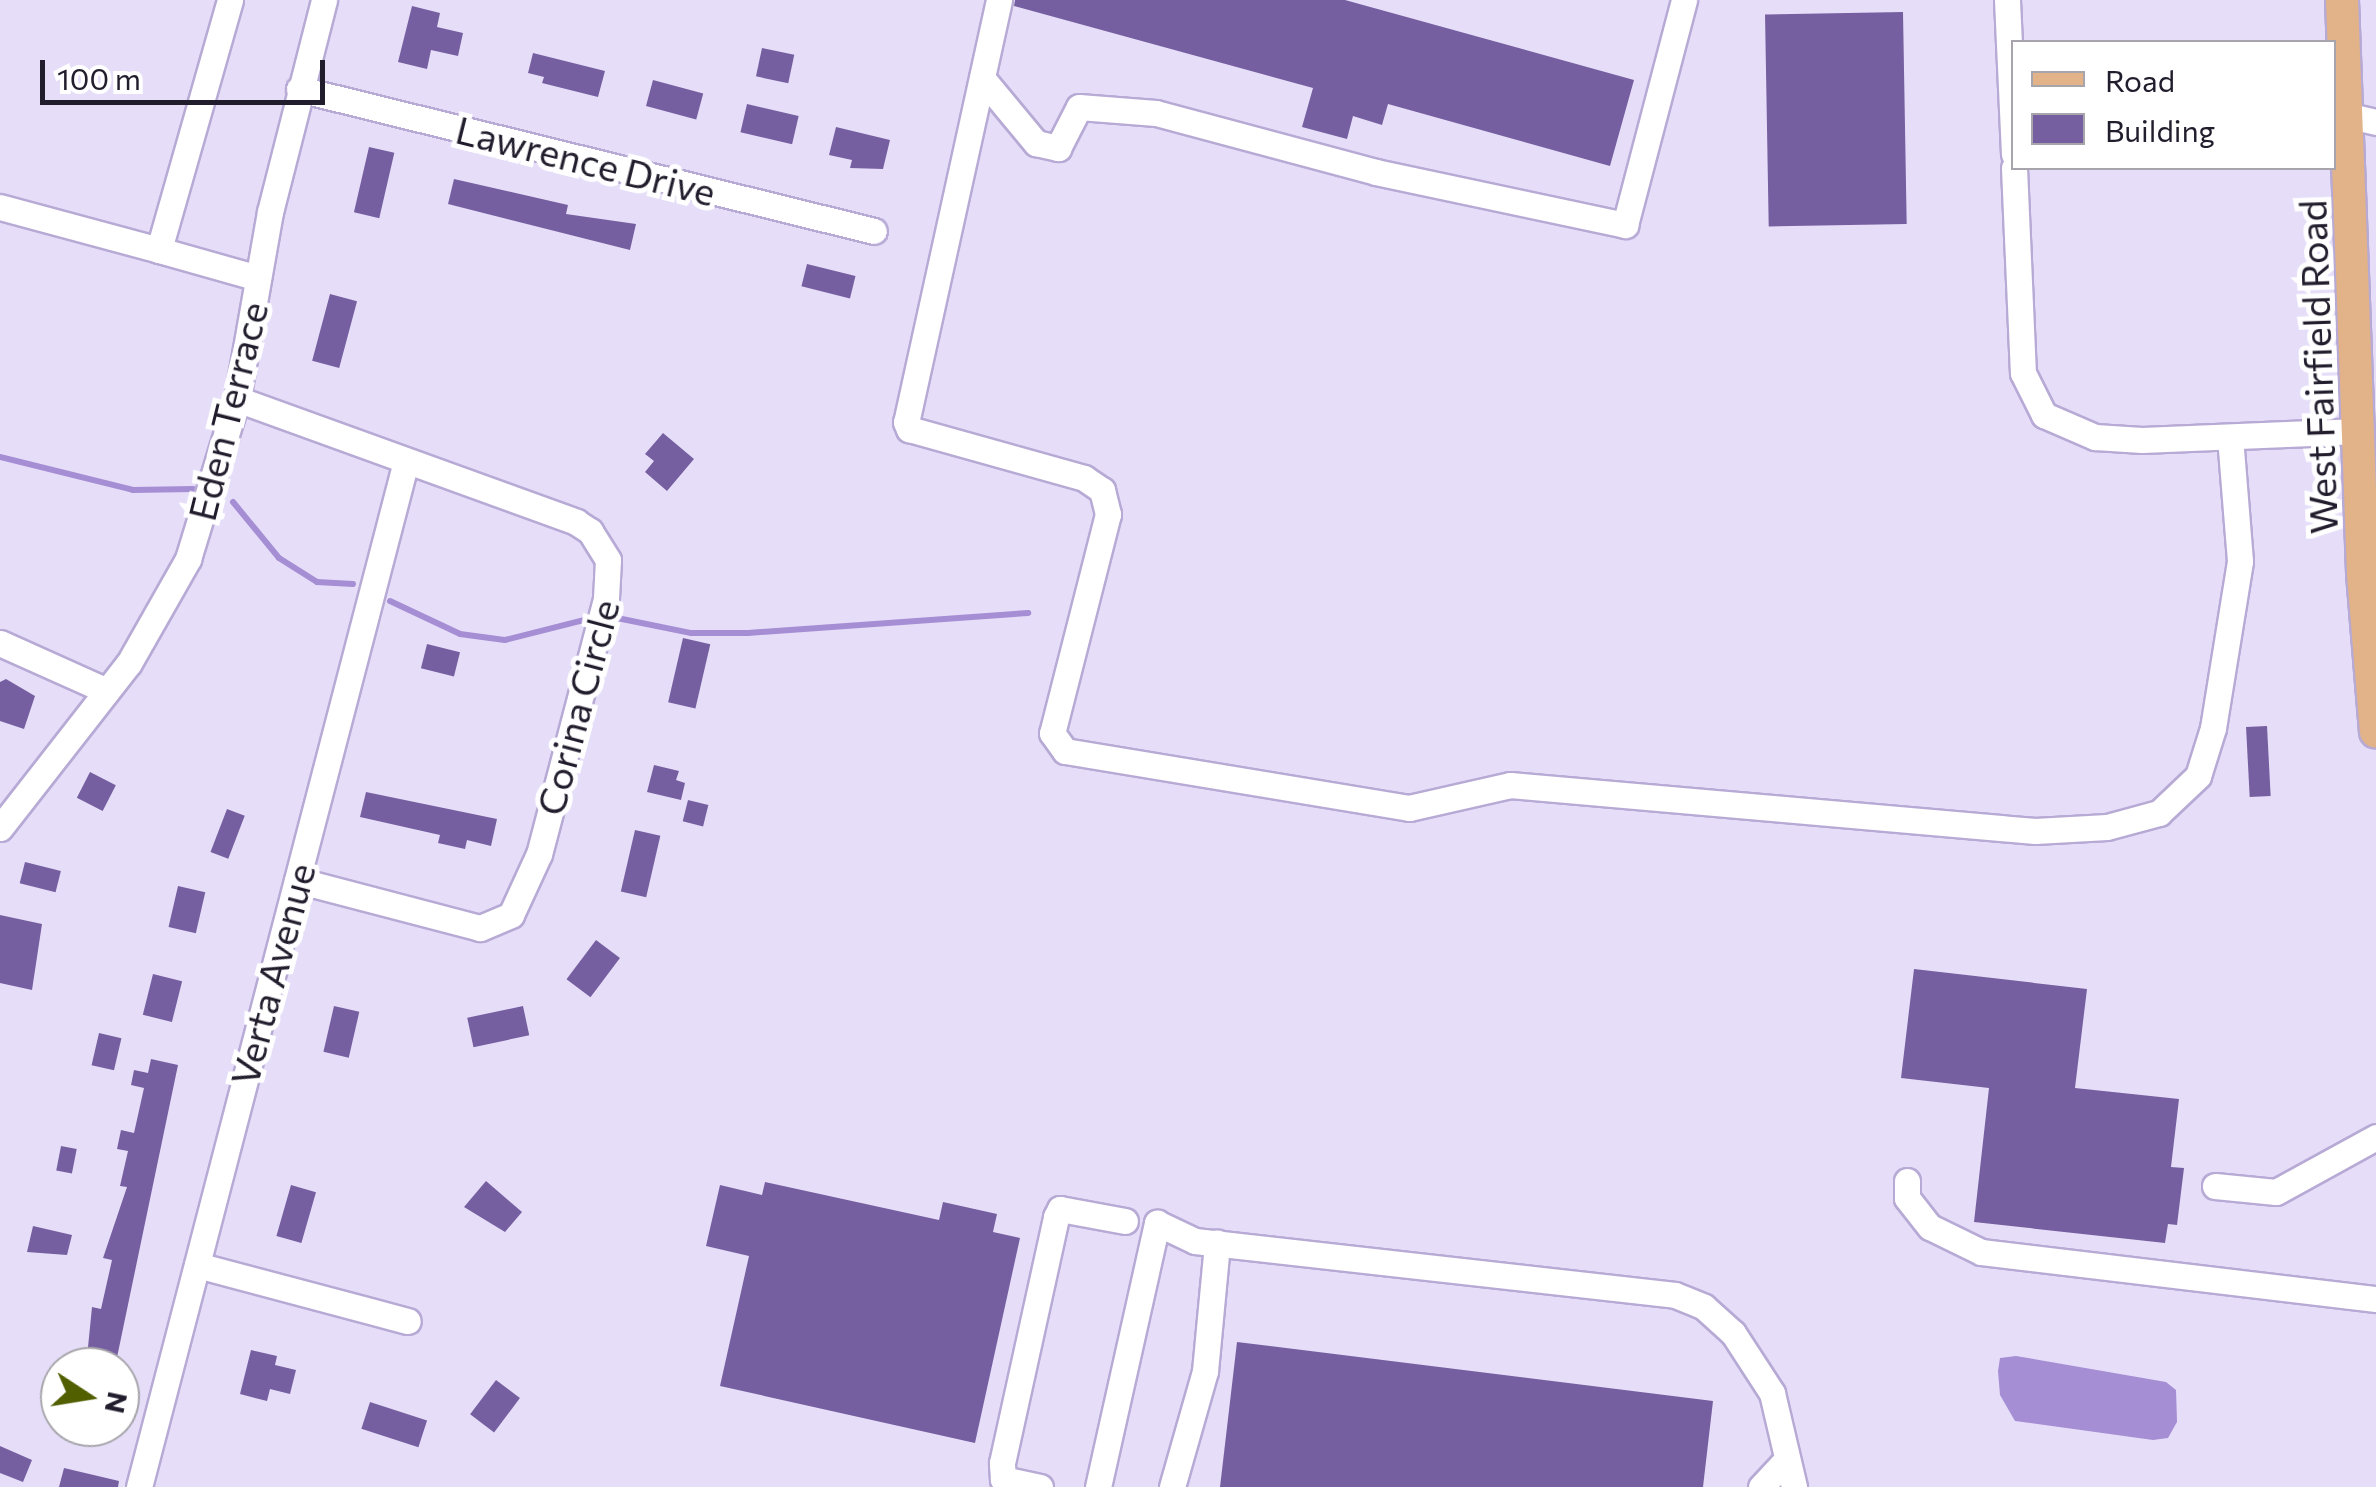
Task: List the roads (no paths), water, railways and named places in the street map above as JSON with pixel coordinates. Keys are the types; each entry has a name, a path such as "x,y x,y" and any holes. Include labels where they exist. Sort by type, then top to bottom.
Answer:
{"main road":[{"name":"West Fairfield Road","path":"2342,0 2363,119 2367,381 2359,431 2376,730"}],"street":[{"path":"160,250 230,0"},
{"name":"Eden Terrace","path":"0,828 152,628 188,559 237,400 258,278 299,89 324,0"},
{"path":"1000,0 906,422 909,429 1084,478 1102,490 1108,514 1052,733 1065,752 1409,808 1510,785 2035,832 2107,828 2159,813 2198,776 2240,560 2230,437"},
{"path":"982,78 1036,143 1058,148 1079,107 1156,113 1376,172 1624,225 1684,0"},
{"path":"2007,0 2011,88"},
{"name":"Lawrence Drive","path":"299,89 874,231"},
{"path":"2014,170 2023,373 2044,414 2096,436 2230,437 2359,431"},
{"path":"0,207 258,278"},
{"name":"Corina Circle","path":"237,400 590,531 608,560 606,599 539,854 511,915 480,928 297,880"},
{"name":"Verta Avenue","path":"139,1487 406,461"},
{"path":"0,643 107,690"},
{"path":"2215,1186 2276,1192 2376,1136"},
{"path":"1907,1181 1907,1198 1930,1227 1981,1252 2376,1298"},
{"path":"1040,1487 1003,1478 1002,1463 1056,1217 1060,1208 1125,1221"},
{"path":"1098,1487 1157,1223 1217,1243 1676,1295 1704,1306 1733,1333 1772,1393 1794,1487"},
{"path":"1172,1487 1205,1371 1217,1243"},
{"path":"197,1266 408,1321"},
{"path":"1761,1487 1787,1459"}],"waterway":[{"path":"0,457 133,490 193,489"},
{"path":"233,502 279,558 317,582 353,584"},
{"path":"390,601 460,634 505,640 584,620"},
{"path":"617,618 691,633 748,633 1028,613"}]}
